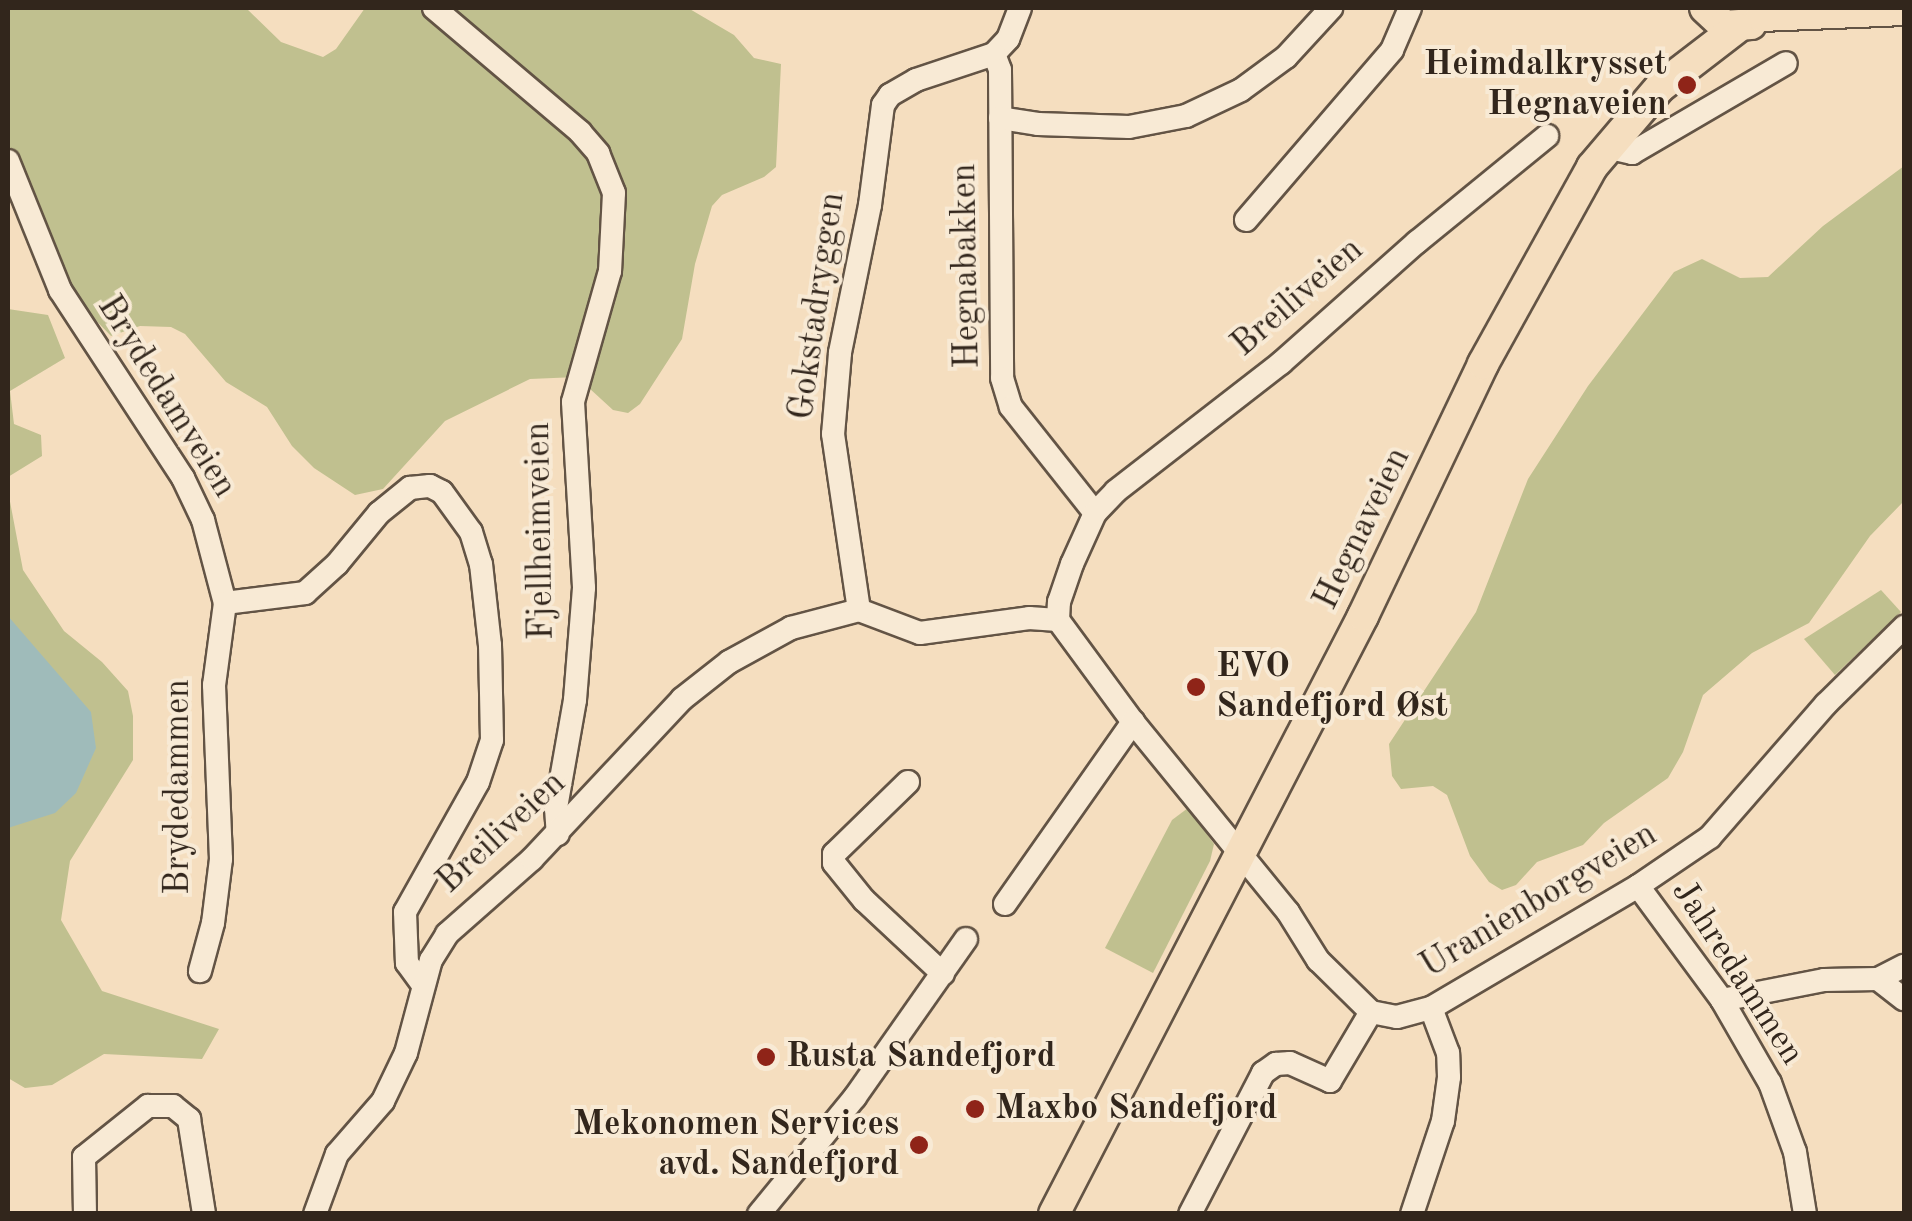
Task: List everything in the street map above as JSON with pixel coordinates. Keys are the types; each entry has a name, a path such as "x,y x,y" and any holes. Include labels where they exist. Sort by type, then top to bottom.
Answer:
{"main road":[{"path":"1705,9 1719,24 1755,17 1904,10"},
{"name":"Hegnaveien","path":"1681,70 1699,37 1705,9"},
{"name":"Hegnaveien","path":"1054,1214 1242,856 1484,364 1606,147 1643,104 1681,70 1755,17"}],"street":[{"name":"Fjellheimveien","path":"434,8 580,132 603,161 614,192 610,271 572,402 584,588 576,700 556,808 558,834"},
{"path":"994,54 1008,38 1020,8"},
{"path":"1000,118 1058,126 1128,127 1186,116 1241,90 1286,58 1331,8"},
{"path":"1246,220 1392,50 1410,8"},
{"name":"Hegnabakken","path":"994,54 1000,70 1000,362 1005,392 1011,408 1095,514"},
{"name":"Gokstadryggen","path":"859,610 833,434 840,353 870,205 878,119 890,95 916,80 994,54"},
{"path":"1606,147 1632,153 1786,62"},
{"name":"Breiliveien","path":"1095,514 1144,465 1281,363 1417,242 1547,136"},
{"name":"Brydedamveien","path":"8,161 60,290 196,506 225,603"},
{"path":"225,603 305,594 379,513 410,488 430,486 442,492 471,532 481,564 490,645 492,740 478,782 406,912 407,962 423,985"},
{"path":"1058,620 1068,576 1095,514"},
{"name":"Brydedammen","path":"200,971 213,922 221,859 214,685 225,603"},
{"name":"Breiliveien","path":"316,1214 336,1154 384,1101 406,1053 430,960 447,934 558,834 682,700 729,662 791,628 859,610"},
{"path":"859,610 920,633 1029,618 1058,620 1134,722 1288,912 1318,960 1371,1012 1330,1081 1290,1064 1276,1064 1263,1073 1190,1214"},
{"name":"Uranienborgveien","path":"1371,1012 1397,1017 1431,1008 1638,886 1726,823 1826,704 1904,627"},
{"path":"1006,904 1134,722"},
{"path":"908,782 834,854 834,863 864,900 943,974"},
{"name":"Jahredammen","path":"1638,886 1722,1000 1770,1083 1785,1119 1806,1214"},
{"path":"759,1214 796,1172 966,939"},
{"path":"1722,1000 1824,980 1878,979 1904,966"},
{"path":"1878,979 1904,999"},
{"path":"1412,1214 1443,1121 1449,1076 1448,1052 1431,1008"},
{"path":"85,1214 84,1157 148,1106 173,1106 189,1119 204,1214"}],"green space":[{"path":"8,8 246,8 281,42 323,57 336,49 365,8 688,8 734,35 754,58 781,64 776,167 764,177 722,195 712,206 695,264 682,339 640,404 628,413 613,410 577,377 530,379 445,421 383,489 355,495 314,468 292,446 267,407 226,382 185,334 171,327 140,326 111,336 78,302 8,148"},
{"path":"1904,166 1904,501 1870,536 1809,623 1752,653 1703,695 1683,752 1668,778 1604,823 1583,845 1537,862 1516,885 1502,890 1489,882 1470,856 1447,795 1433,786 1401,789 1392,776 1389,744 1476,612 1528,479 1588,386 1674,272 1702,259 1740,278 1768,277 1823,226"},
{"path":"8,309 48,315 65,358 10,391 14,424 41,435 42,456 8,477"},
{"path":"8,491 23,570 64,631 102,662 128,691 133,716 133,760 70,861 61,920 102,991 219,1029 202,1059 104,1054 52,1085 25,1088 8,1078"},
{"path":"1881,590 1901,612 1835,675 1804,639"},
{"path":"1188,808 1214,844 1210,861 1153,973 1105,948 1172,820"}],"water":[{"path":"8,616 91,712 96,748 76,793 55,813 8,828"}],"place":[{"name":"Heimdalkrysset Hegnaveien","path":"1687,85"},
{"name":"EVO Sandefjord Øst","path":"1196,687"},
{"name":"Rusta Sandefjord","path":"766,1057"},
{"name":"Maxbo Sandefjord","path":"975,1109"},
{"name":"Mekonomen Services avd. Sandefjord","path":"919,1145"}]}
